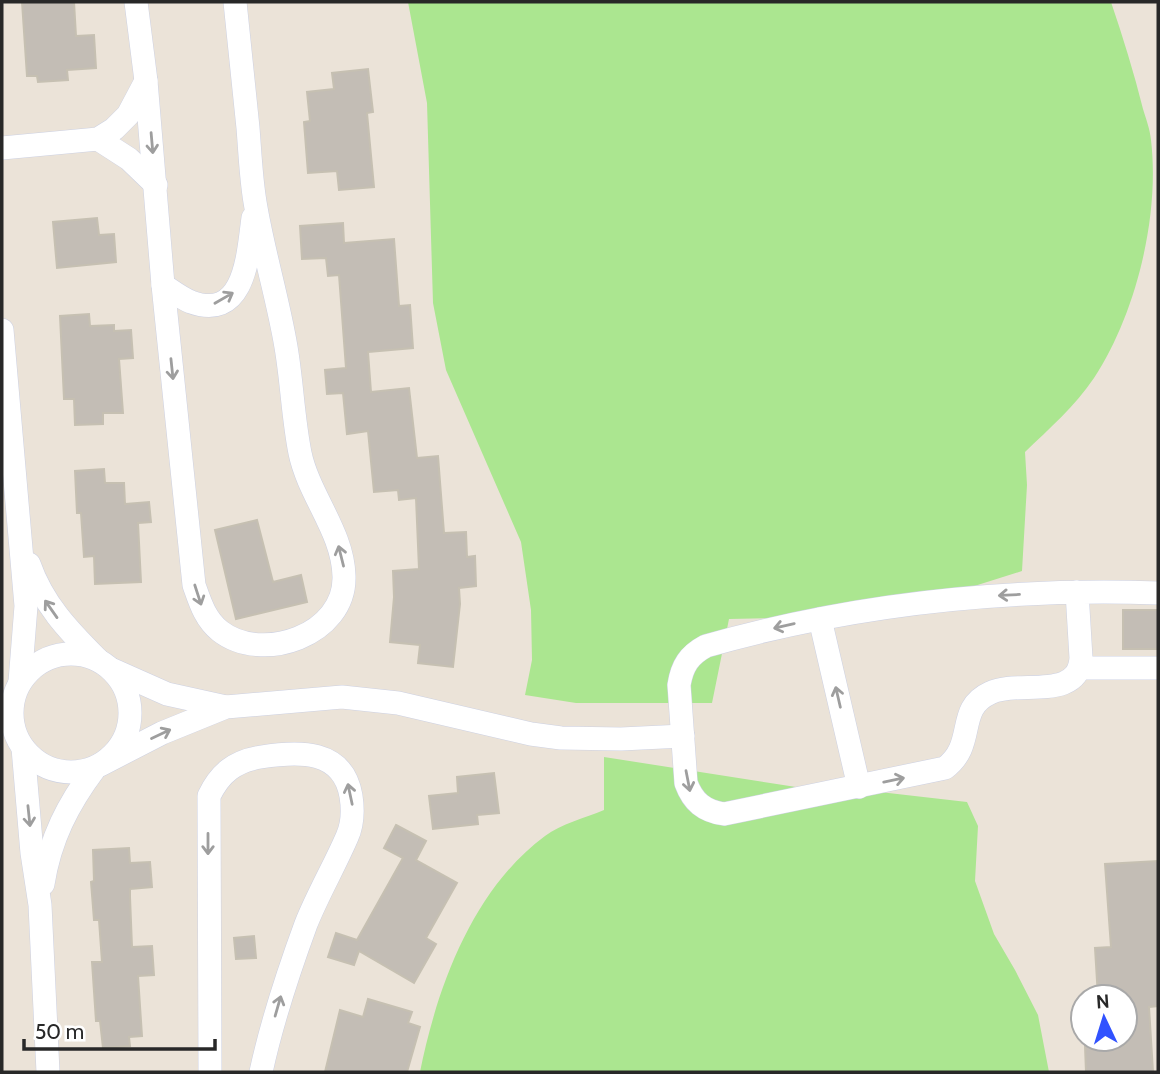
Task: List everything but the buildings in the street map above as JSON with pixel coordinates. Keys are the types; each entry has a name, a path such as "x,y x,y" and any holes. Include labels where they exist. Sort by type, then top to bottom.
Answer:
{"street":[{"path":"136,2 146,81 163,285 194,585 203,610 220,631 243,642 270,644 311,633 328,619 339,601 345,581 344,560 309,481 301,456 287,351 255,202 235,2"},
{"path":"2,148 97,139 114,129 128,115 139,99 146,81"},
{"path":"97,139 129,159 156,185"},
{"path":"163,285 188,301 200,305 226,300 236,291 246,267 255,202"},
{"path":"2,330 26,607 20,682 12,704 12,716 17,738 23,748 40,764 50,769 72,772 97,766 162,733 226,707 342,697 398,703 551,737 621,739 683,736"},
{"path":"20,538 35,581 50,608 125,686 131,716 127,736 122,744 108,760 97,766 65,812 46,862 40,905"},
{"path":"1077,592 1080,668 1076,677 1068,683 1012,687 986,694 975,704 968,716 961,752 945,768 735,813 714,812 704,808 690,793 686,783 680,685 681,673 695,652 722,642 820,619 934,601 1077,592 1158,593"},
{"path":"820,619 859,788"},
{"path":"20,682 29,670 54,656 83,655 139,684 167,694 226,707"},
{"path":"1080,668 1158,668"},
{"path":"23,748 32,853 40,905 48,1072"},
{"path":"209,1072 209,796 217,779 232,766 277,754 316,755 331,761 343,772 349,787 352,820 348,836 311,913 286,977 261,1072"}],"green space":[{"path":"408,2 1111,2 1150,136 1153,169 1148,232 1133,295 1109,353 1079,398 1025,452 1027,485 1022,571 930,600 830,617 729,619 712,703 576,703 525,695 532,660 531,610 521,542 446,370 433,303 427,103"},
{"path":"604,757 796,787 871,791 967,802 978,826 975,881 994,934 1038,1015 1049,1072 420,1072 448,974 478,912 497,883 545,836 604,810"}]}
